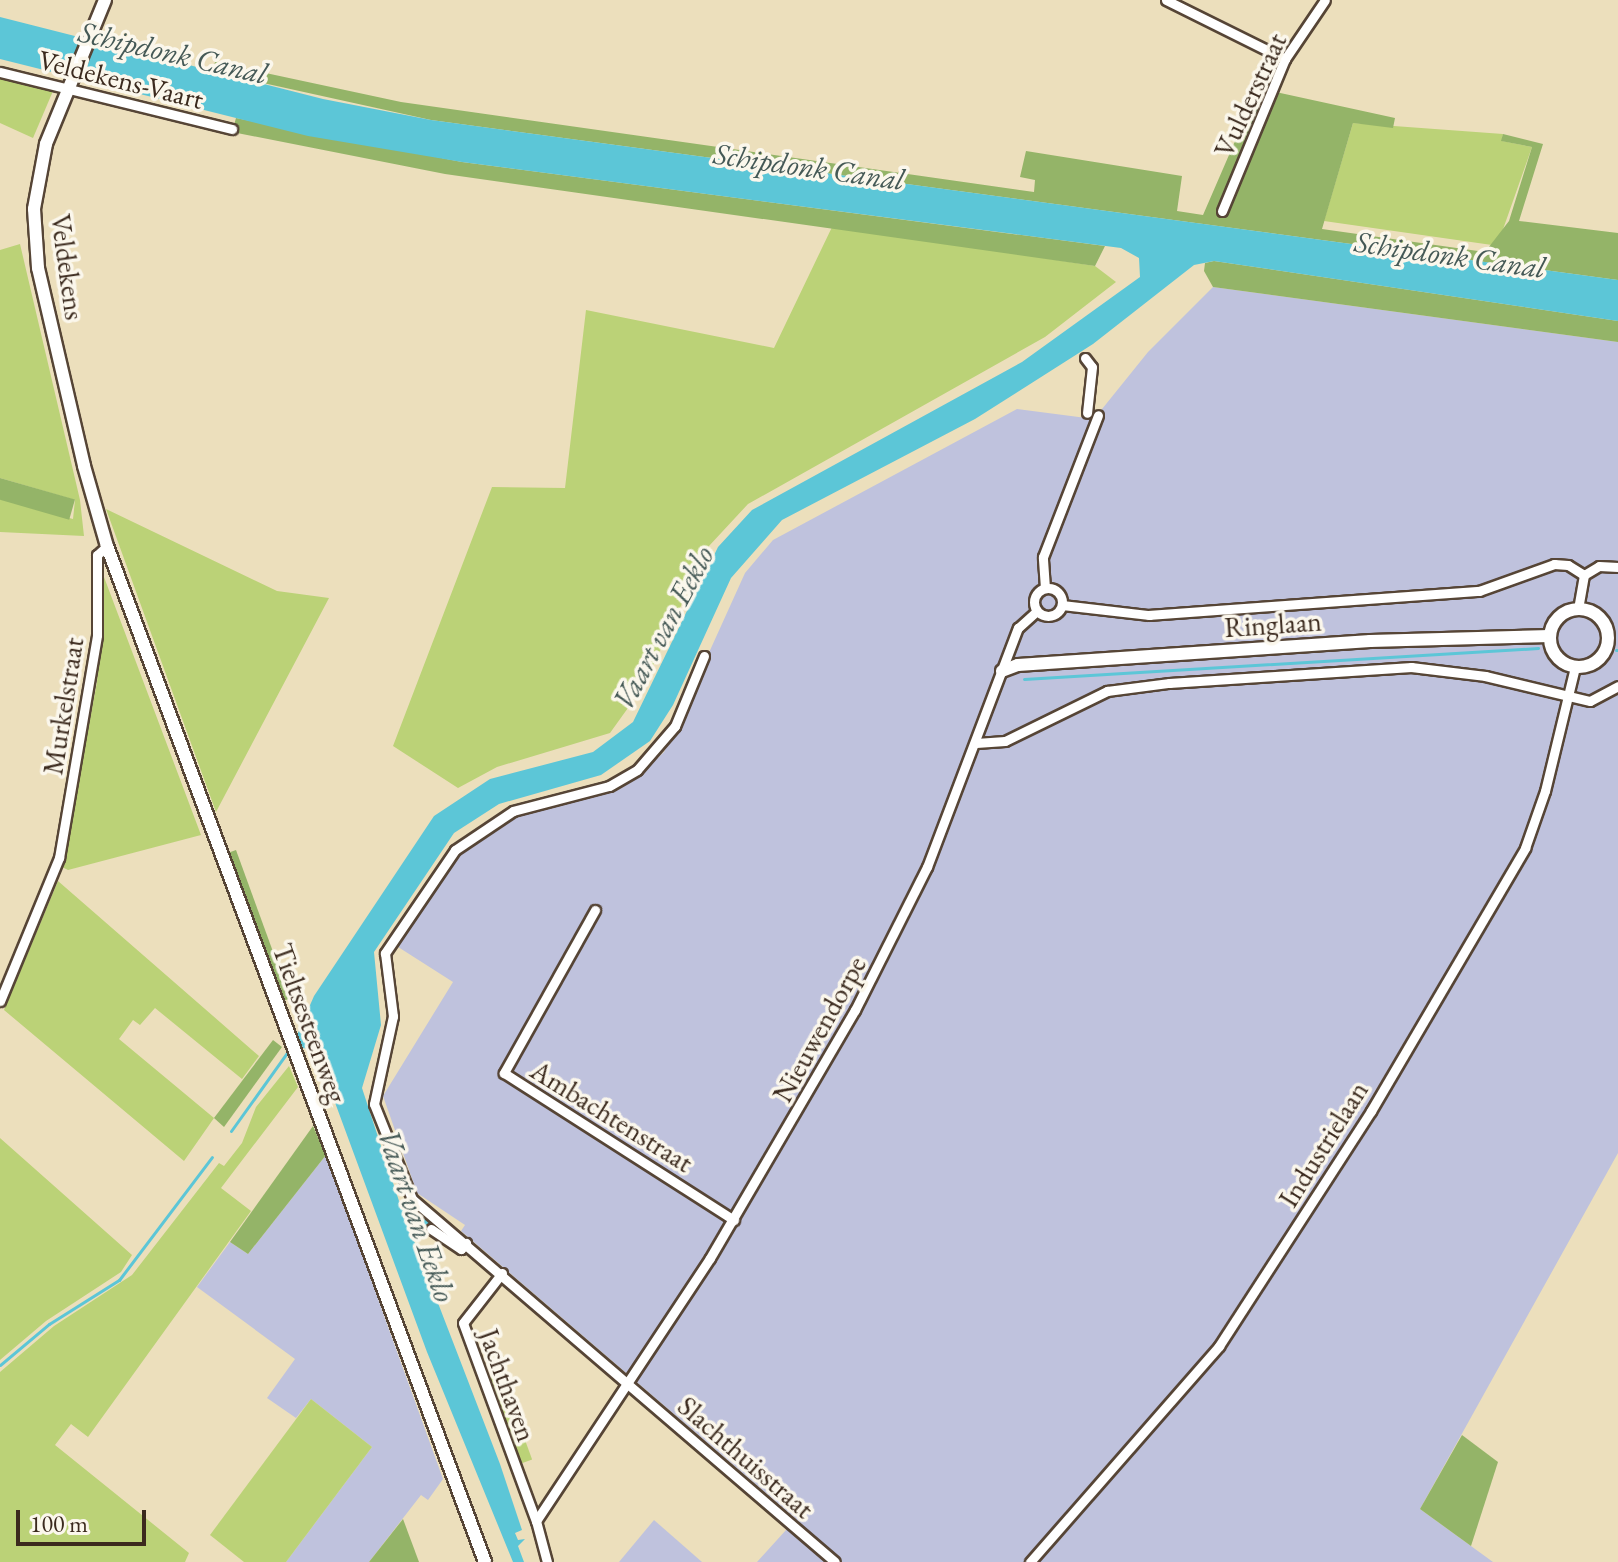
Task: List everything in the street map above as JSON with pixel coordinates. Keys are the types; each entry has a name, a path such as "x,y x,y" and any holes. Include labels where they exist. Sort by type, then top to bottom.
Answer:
{"main road":[{"name":"Veldekens","path":"105,0 67,89 40,167 34,242 107,546"},
{"name":"Tieltsesteenweg","path":"107,546 485,1562"},
{"path":"1578,609 1600,617 1613,639 1596,662 1575,667 1558,658 1550,636 1562,614 1578,609"},
{"name":"Ringlaan","path":"1002,671 1018,665 1370,641 1550,636"}],"street":[{"path":"1166,0 1285,59"},
{"name":"Vulderstraat","path":"1222,211 1285,59 1325,0"},
{"name":"Veldekens-Vaart","path":"0,72 232,129"},
{"path":"1085,358 1092,367 1092,414 1043,557 1045,588 1034,600 1037,611 1049,616 1062,605 1161,614 1479,591 1554,564 1568,565 1584,575"},
{"name":"Murkelstraat","path":"0,1001 54,875 97,635 97,555 107,546"},
{"path":"1578,609 1584,575 1599,566 1618,567"},
{"path":"1045,588 1059,592 1062,605"},
{"name":"Nieuwendorpe","path":"536,1521 629,1385 734,1220 902,922 976,743 1018,628 1037,611"},
{"name":"Slachthuisstraat","path":"704,656 675,726 654,755 609,786 513,811 471,834 455,850 385,953 393,1016 374,1104 412,1199 502,1273 835,1562"},
{"name":"Ringlaan","path":"976,743 1005,741 1107,691 1169,683 1427,667 1485,676 1569,699"},
{"name":"Industrielaan","path":"1030,1562 1219,1346 1371,1111 1525,848 1569,699 1575,667"},
{"path":"1569,699 1590,701 1618,686"},
{"name":"Ambachtenstraat","path":"595,910 504,1073 734,1220"},
{"path":"431,1229 461,1249 466,1243"},
{"name":"Jachthaven","path":"502,1273 463,1323 536,1521"},
{"path":"536,1521 547,1562"}],"shaded area":[{"path":"1213,287 1618,342 1618,1153 1420,1509 1493,1562 757,1562 796,1519 461,1231 465,1225 417,1193 383,1096 453,982 395,945 469,842 533,809 608,789 644,771 664,752 745,573 773,540 1017,409 1094,419 1148,352"},
{"path":"326,1155 443,1479 428,1500 421,1495 369,1562 286,1562 372,1447 311,1399 296,1418 267,1398 295,1359 197,1287 230,1242 248,1254"},
{"path":"654,1520 702,1562 619,1562"}],"green space":[{"path":"215,62 401,102 1034,192 1035,180 1020,177 1026,151 1182,176 1177,211 1203,215 1258,88 1395,118 1393,128 1353,123 1322,229 1485,252 1509,221 1532,147 1501,141 1503,134 1543,144 1519,221 1618,233 1618,280 431,120 213,72"},
{"path":"0,75 53,91 33,138 0,123"},
{"path":"236,118 462,162 1105,246 1095,266 445,174 232,132"},
{"path":"1353,123 1503,134 1502,141 1532,147 1501,235 1492,245 1324,221"},
{"path":"833,225 1095,266 1116,282 1045,337 748,504 709,546 643,687 610,733 497,767 458,788 393,746 492,487 565,488 586,310 774,348"},
{"path":"20,244 80,500 84,536 0,532 0,499 73,519 75,500 0,478 0,250"},
{"path":"1214,261 1618,321 1618,342 1213,287 1204,271 1205,263"},
{"path":"0,478 75,499 69,520 0,500"},
{"path":"106,509 277,591 329,598 216,812"},
{"path":"104,577 201,835 68,870 62,867 97,682"},
{"path":"236,850 290,998 283,1001 228,853"},
{"path":"58,881 259,1056 242,1079 155,1008 140,1025 133,1020 119,1039 214,1118 184,1161 4,1010"},
{"path":"273,1040 282,1047 224,1127 214,1118"},
{"path":"289,1066 298,1087 221,1188 251,1211 88,1437 71,1424 55,1445 189,1553 185,1562 0,1562 0,1372 54,1326 132,1275 219,1163 224,1166 242,1143 256,1107"},
{"path":"313,1126 326,1155 248,1254 230,1242"},
{"path":"0,1138 132,1255 121,1272 46,1321 0,1360"},
{"path":"501,1374 532,1460 514,1466 483,1380"},
{"path":"311,1399 372,1447 286,1562 244,1562 210,1535"},
{"path":"1462,1435 1498,1462 1471,1546 1420,1509"},
{"path":"403,1519 419,1562 369,1562"}],"water":[{"name":"Vaart van Eeklo","path":"0,17 323,99 431,120 1618,280 1618,321 1214,261 1194,265 1093,344 975,419 782,520 731,578 673,705 650,741 601,775 499,804 454,833 374,952 381,1025 362,1088 399,1201 434,1226 428,1233 406,1220 500,1464 522,1530 515,1533 518,1540 525,1539 518,1546 524,1562 513,1562 427,1352 316,1051 303,1048 297,1035 314,996 434,816 490,779 593,752 633,722 718,547 752,510 1022,362 1140,277 1139,258 1121,248 462,162 308,136 0,59"}],"waterway":[{"path":"1234,170 1274,69 1272,59 1239,41"},
{"path":"1024,679 1538,648"},
{"path":"231,1131 289,1050"},
{"path":"0,1365 49,1324 119,1280 212,1157"}],"water label":[{"name":"Schipdonk Canal","path":"173,53"},
{"name":"Schipdonk Canal","path":"809,167"},
{"name":"Schipdonk Canal","path":"1450,255"}]}
